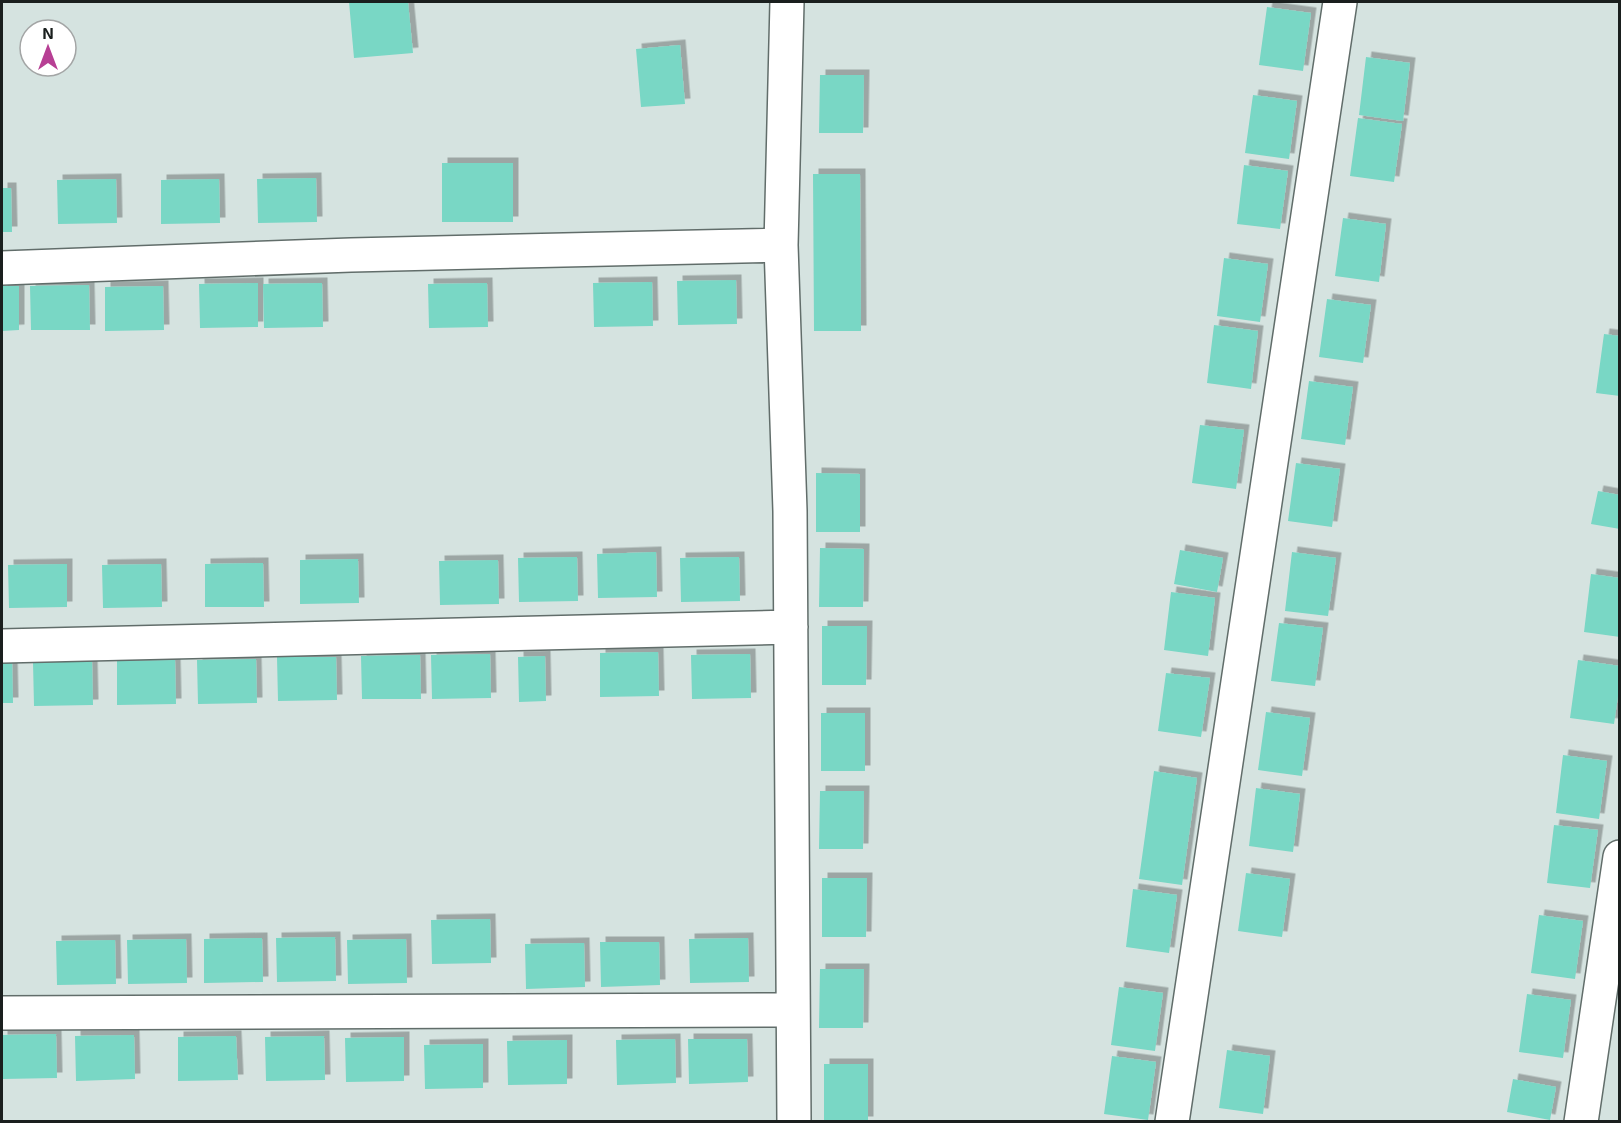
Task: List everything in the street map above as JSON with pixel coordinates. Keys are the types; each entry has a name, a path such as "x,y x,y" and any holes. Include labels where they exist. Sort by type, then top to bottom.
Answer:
{"street":[{"path":"787,2 781,245 790,511 794,1122"},
{"path":"1172,1122 1340,2"},
{"path":"2,268 351,255 781,245"},
{"path":"2,646 791,627"},
{"path":"1581,1122 1620,856"},
{"path":"2,1013 793,1010"}],"building":[{"path":"349,2 408,2 413,53 354,58"},
{"path":"1267,7 1311,13 1303,71 1259,65"},
{"path":"680,45 685,104 641,107 636,49"},
{"path":"1366,57 1410,63 1403,121 1359,115"},
{"path":"820,75 864,75 863,133 819,133"},
{"path":"1253,95 1297,101 1289,159 1245,153"},
{"path":"1358,118 1402,124 1394,182 1350,176"},
{"path":"442,163 513,163 513,222 442,222"},
{"path":"1244,165 1288,171 1280,229 1237,224"},
{"path":"813,174 860,174 861,331 814,331"},
{"path":"316,178 317,222 258,223 257,179"},
{"path":"116,179 117,223 58,224 57,180"},
{"path":"219,179 220,223 161,224 161,180"},
{"path":"2,188 11,188 12,232 2,232"},
{"path":"1343,218 1386,224 1379,282 1335,276"},
{"path":"1224,258 1268,264 1260,322 1217,316"},
{"path":"736,280 737,324 678,325 677,281"},
{"path":"652,282 653,326 594,327 593,283"},
{"path":"258,283 258,327 200,328 199,284"},
{"path":"322,283 323,327 264,328 263,284"},
{"path":"487,283 488,327 429,328 428,284"},
{"path":"89,285 90,330 31,330 30,286"},
{"path":"2,286 19,286 19,330 2,331"},
{"path":"163,286 164,330 105,331 105,287"},
{"path":"1327,299 1371,305 1363,363 1319,357"},
{"path":"1214,325 1258,331 1251,389 1207,383"},
{"path":"1604,334 1620,336 1620,396 1596,393"},
{"path":"1309,381 1353,387 1345,445 1301,439"},
{"path":"1200,425 1244,430 1236,489 1192,483"},
{"path":"1296,463 1340,469 1332,527 1288,521"},
{"path":"816,473 860,474 860,532 816,532"},
{"path":"1598,491 1620,495 1620,529 1591,524"},
{"path":"820,548 864,549 863,607 819,607"},
{"path":"1180,550 1223,558 1217,592 1174,584"},
{"path":"656,552 657,597 598,598 597,554"},
{"path":"1292,552 1336,558 1328,616 1285,611"},
{"path":"577,557 578,601 519,602 518,558"},
{"path":"739,557 740,601 681,602 680,558"},
{"path":"358,559 359,603 300,604 300,560"},
{"path":"498,560 499,604 440,605 439,561"},
{"path":"263,563 264,607 205,607 205,564"},
{"path":"67,564 67,607 9,608 8,565"},
{"path":"161,564 162,607 103,608 102,565"},
{"path":"1591,574 1620,578 1620,637 1584,632"},
{"path":"1171,592 1215,598 1208,656 1164,650"},
{"path":"1279,623 1323,628 1315,686 1271,681"},
{"path":"822,626 867,626 866,685 822,685"},
{"path":"658,652 659,696 600,697 600,653"},
{"path":"490,654 491,698 432,699 431,655"},
{"path":"750,654 751,698 692,699 691,655"},
{"path":"420,655 421,699 362,699 361,656"},
{"path":"545,656 546,701 519,702 518,657"},
{"path":"277,657 336,657 337,700 278,701"},
{"path":"2,659 12,659 13,703 2,703"},
{"path":"256,659 257,703 198,704 197,660"},
{"path":"175,660 176,704 117,705 117,661"},
{"path":"1578,660 1620,666 1614,724 1570,718"},
{"path":"92,661 93,705 34,706 33,662"},
{"path":"1166,673 1210,678 1201,737 1158,731"},
{"path":"1266,712 1310,718 1302,776 1258,770"},
{"path":"821,713 865,713 865,771 821,771"},
{"path":"1563,755 1607,761 1599,819 1556,813"},
{"path":"1154,771 1197,778 1182,885 1139,879"},
{"path":"1256,788 1300,794 1293,852 1249,846"},
{"path":"820,791 864,791 863,849 819,849"},
{"path":"1554,825 1598,830 1590,888 1547,883"},
{"path":"1246,873 1290,879 1282,937 1238,931"},
{"path":"822,878 867,878 866,937 822,937"},
{"path":"1133,889 1177,895 1169,953 1126,947"},
{"path":"1539,915 1583,921 1575,979 1531,973"},
{"path":"490,919 491,963 432,964 431,920"},
{"path":"335,937 336,981 277,982 276,938"},
{"path":"262,938 263,982 204,983 204,939"},
{"path":"748,938 749,982 690,983 689,939"},
{"path":"186,939 187,983 128,984 127,940"},
{"path":"406,939 407,983 348,984 347,940"},
{"path":"115,940 116,984 57,985 56,941"},
{"path":"600,942 659,942 660,985 601,987"},
{"path":"584,943 585,987 526,989 525,944"},
{"path":"820,969 864,969 863,1028 819,1028"},
{"path":"1119,987 1163,993 1155,1051 1111,1045"},
{"path":"1527,994 1571,1000 1563,1058 1519,1052"},
{"path":"56,1034 57,1078 2,1079 2,1035"},
{"path":"134,1035 135,1079 76,1081 75,1036"},
{"path":"236,1036 238,1080 178,1081 178,1037"},
{"path":"324,1036 325,1080 266,1081 265,1037"},
{"path":"404,1037 404,1081 346,1082 345,1038"},
{"path":"675,1039 676,1083 617,1085 616,1040"},
{"path":"688,1039 747,1039 748,1082 689,1084"},
{"path":"567,1040 567,1084 508,1085 507,1041"},
{"path":"483,1044 483,1088 425,1089 424,1045"},
{"path":"1227,1050 1270,1056 1263,1114 1219,1108"},
{"path":"1112,1056 1156,1062 1148,1120 1104,1114"},
{"path":"824,1064 868,1064 868,1122 824,1122"},
{"path":"1513,1079 1556,1087 1550,1120 1507,1112"}]}
